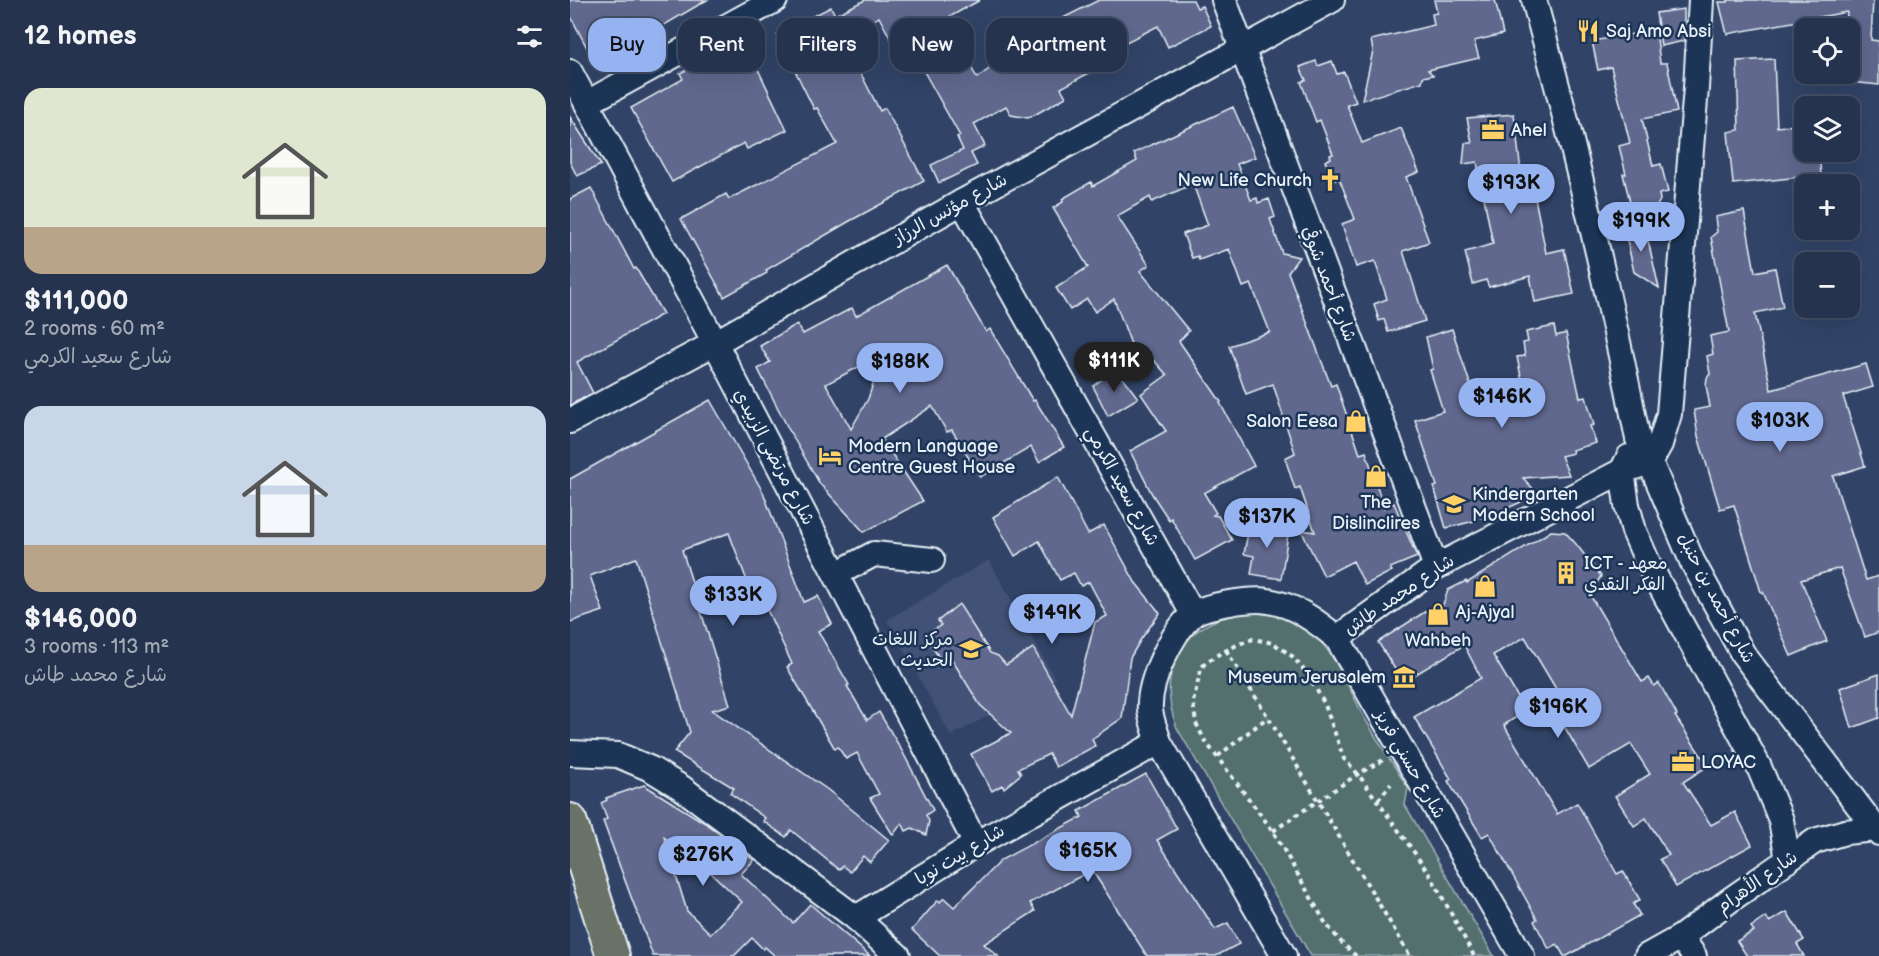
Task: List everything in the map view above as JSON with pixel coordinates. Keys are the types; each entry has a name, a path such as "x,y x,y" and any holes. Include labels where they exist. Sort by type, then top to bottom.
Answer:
{"main road":[{"path":"570,820 613,956"}],"street":[{"path":"587,103 774,0"},
{"name":"شارع أحمد شوقي","path":"1224,0 1436,567"},
{"name":"شارع مؤنس الرزاز","path":"570,421 715,343 962,202 1332,0"},
{"name":"شارع أحمد بن حنبل","path":"1534,0 1555,75 1598,253 1638,439 1692,561 1743,654 1877,831"},
{"path":"1650,462 1660,444 1669,414 1701,0"},
{"name":"شارع مرتضى الزبيدي","path":"570,72 715,343 976,844"},
{"name":"شارع سعيد الكرمي","path":"962,202 1193,614"},
{"path":"1638,439 1622,471 1634,531 1648,563 1759,767 1781,820 1788,860"},
{"name":"شارع محمد طاش","path":"1336,638 1436,567 1622,471 1650,462"},
{"path":"836,574 874,554 932,560"},
{"name":"شارع حسني فريز","path":"1193,614 1229,602 1267,600 1293,607 1312,618 1336,638 1522,956"},
{"path":"1193,614 1172,643 1155,675 1150,710 1159,742 1284,956"},
{"path":"1708,673 1743,654"},
{"name":"شارع بيت نوبا","path":"856,918 976,844 1159,742"},
{"path":"570,753 618,755 651,769 682,788 856,918 898,956"},
{"name":"شارع الأهرام","path":"1647,956 1688,947 1730,900 1815,841 1845,831 1877,831"}],"path":[{"path":"1356,956 1326,924 1273,831 1205,741 1196,723 1193,702 1198,676 1205,663 1226,650 1253,639 1273,644 1292,656 1317,688 1344,759 1378,800 1433,880 1473,954 1469,956"},
{"path":"1226,650 1410,956"},
{"path":"1218,756 1268,717"},
{"path":"1273,831 1358,774"},
{"path":"1378,800 1391,784"}],"shaded area":[{"name":"مركز اللغات الحديث","path":"989,560 1055,679 951,736 887,620"}],"green space":[{"path":"1258,613 1280,617 1301,625 1313,634 1329,652 1364,717 1408,788 1405,805 1494,956 1311,956 1177,728 1171,705 1170,683 1174,663 1183,646 1196,632 1213,622 1234,615"}],"building":[{"path":"570,0 707,0 666,24 666,18 588,18 588,50 570,15"},
{"path":"865,0 980,0 947,18 890,18 890,38 879,17 809,18 831,7 835,15"},
{"path":"1099,0 1193,0 1197,8 1202,6 1211,26 1168,47 1158,26 1127,42 1127,18 1063,18"},
{"path":"1434,0 1495,0 1503,34 1474,41 1479,58 1428,70 1433,75 1423,77 1422,82 1362,100 1373,51 1371,40 1434,25 1432,14 1437,13"},
{"path":"1728,0 1873,0 1871,40 1879,41 1879,85 1860,83 1860,18 1847,18 1847,12 1814,18 1794,18 1794,22 1727,34 1719,2 1728,2"},
{"path":"1684,9 1684,41 1661,46 1656,13"},
{"path":"1656,30 1660,63 1667,63 1677,112 1642,119 1653,166 1661,164 1668,192 1659,194 1660,200 1656,208 1635,222 1623,174 1626,174 1619,146 1630,143 1611,67 1598,70 1592,41"},
{"path":"1774,59 1777,127 1794,125 1794,162 1820,162 1821,174 1794,174 1794,178 1733,184 1728,132 1739,130 1737,61"},
{"path":"1316,61 1318,66 1332,61 1337,74 1344,72 1356,102 1347,105 1362,143 1401,128 1419,172 1406,177 1429,242 1403,251 1425,321 1388,332 1384,319 1379,321 1374,304 1387,299 1375,261 1356,267 1342,224 1355,219 1339,178 1333,181 1325,161 1333,154 1320,120 1316,122 1301,82 1306,80 1300,67"},
{"path":"986,71 1091,72 1061,88 1066,97 1028,118 1011,115 1006,106 974,124 985,146 971,153 977,165 939,183 931,165 963,150 957,137 960,136 924,72 974,72 977,78"},
{"path":"759,72 787,130 747,149 744,143 672,182 631,108 683,79 680,73"},
{"path":"796,72 860,72 880,111 885,108 924,181 848,222 724,297 681,219 726,194 729,199 837,144 817,108 814,109"},
{"path":"1233,107 1255,157 1237,164 1251,200 1257,198 1258,203 1269,199 1275,217 1270,219 1282,253 1299,257 1288,272 1331,386 1336,384 1360,454 1366,452 1384,508 1394,503 1417,557 1390,568 1392,571 1365,585 1353,561 1324,576 1301,530 1315,532 1300,487 1295,489 1285,458 1295,453 1273,384 1246,394 1229,346 1270,332 1251,284 1243,287 1229,249 1199,260 1198,256 1192,258 1183,234 1208,225 1193,184 1152,202 1150,197 1117,216 1149,265 1140,271 1189,331 1179,341 1221,402 1254,466 1204,493 1216,513 1213,515 1218,516 1232,540 1195,560 1171,518 1169,520 1152,494 1130,451 1166,431 1141,394 1167,375 1141,346 1134,352 1114,299 1095,312 1087,299 1070,310 1056,288 1088,267 1053,208 1063,202 1062,199 1091,182 1093,186 1137,161 1134,153"},
{"path":"1514,114 1522,180 1531,178 1546,253 1564,249 1574,294 1535,302 1530,276 1489,287 1486,280 1473,284 1465,252 1493,244 1477,162 1463,164 1465,143 1472,143 1467,118"},
{"path":"570,117 601,165 577,176 570,162"},
{"path":"591,188 634,269 636,268 663,314 577,362 593,393 570,405 570,199"},
{"path":"1744,211 1755,272 1775,268 1783,307 1755,313 1771,390 1866,364 1873,387 1843,396 1865,466 1833,476 1866,580 1879,576 1879,632 1865,637 1840,568 1801,580 1827,641 1791,656 1763,592 1761,592 1734,505 1720,509 1698,436 1694,410 1710,407 1706,385 1710,374 1707,356 1713,354 1710,336 1729,332 1711,237 1717,232 1715,217"},
{"path":"1644,223 1659,288 1634,272 1624,226"},
{"path":"947,265 986,332 990,329 1033,401 1035,400 1064,447 1039,462 1031,447 980,477 952,430 947,432 932,406 882,439 923,501 864,532 820,484 758,369 770,362 760,346 797,324 803,334 852,308 856,316","holes":["883,354 868,399 851,429 826,384"]},
{"path":"1554,326 1556,336 1566,333 1580,398 1586,397 1594,425 1590,426 1596,443 1561,456 1569,475 1523,478 1538,494 1484,519 1478,516 1474,521 1446,528 1434,487 1437,486 1415,420 1443,411 1430,370 1433,369 1426,337 1452,329 1479,411 1487,409 1488,413 1526,401 1517,357 1525,356 1523,343 1528,342 1526,332"},
{"path":"1116,369 1138,398 1108,416 1093,386"},
{"path":"710,400 763,492 804,602 818,596 832,624 818,631 849,685 847,686 867,720 879,712 933,810 926,815 929,821 926,835 912,828 906,831 902,823 893,835 870,798 879,794 857,753 846,759 838,747 835,749 787,667 792,664 762,599 755,602 729,533 682,550 730,705 712,710 828,790 889,840 870,862 863,856 850,872 843,866 839,870 791,830 786,837 763,821 765,818 730,793 734,788 674,752 690,732 636,558 590,576 603,611 570,622 570,479"},
{"path":"1058,477 1088,534 1104,525 1135,582 1160,613 1130,658 1122,718 1092,739 1095,746 1056,767 1049,754 1018,769 1021,774 1004,788 1002,785 992,791 971,754 1011,733 980,705 951,658 942,662 925,636 941,625 938,621 959,604 990,653 998,656 1006,665 1033,648 1071,715 1095,622 1107,616 1089,582 1081,586 1074,573 1060,580 1039,541 1015,556 993,517"},
{"path":"1250,521 1289,528 1281,579 1251,574 1254,556 1244,554"},
{"path":"1551,531 1565,532 1601,576 1590,595 1642,682 1649,678 1654,686 1659,683 1677,715 1675,716 1708,766 1683,782 1711,825 1735,812 1752,845 1676,887 1660,859 1669,855 1646,818 1634,826 1615,796 1650,774 1631,744 1589,769 1561,721 1571,714 1525,637 1493,655 1526,711 1504,725 1557,814 1577,803 1617,874 1623,871 1640,900 1633,904 1640,915 1567,956 1564,956 1557,944 1549,949 1534,921 1537,919 1489,833 1482,837 1448,781 1451,779 1414,717 1481,678 1464,645 1403,682 1378,642 1437,604 1440,613 1448,590 1466,581 1467,583"},
{"path":"1879,674 1879,718 1852,728 1840,688"},
{"path":"1146,774 1177,829 1157,840 1215,929 1228,923 1239,944 1216,956 1147,956 1092,870 1030,903 1035,911 984,944 998,956 940,956 912,930 938,900 940,902 944,898 954,907 1001,860 1082,817 1079,811"},
{"path":"644,785 705,823 754,860 741,874 793,923 810,904 870,956 775,956 765,947 763,949 752,938 734,956 653,956 603,821 607,819 601,803 607,800 606,798","holes":["664,837 705,874 708,870 742,902 711,934 687,911"]},
{"path":"1787,912 1804,940 1797,944 1804,956 1747,956 1737,941 1754,931 1751,927 1766,917 1769,922"}],"place":[{"name":"Saj Amo Absi","path":"1588,31"},
{"name":"Ahel","path":"1493,130"},
{"name":"New Life Church","path":"1330,180"},
{"name":"Salon Eesa","path":"1356,421"},
{"name":"Modern Language Centre Guest House","path":"830,456"},
{"name":"The Dislinclires","path":"1376,476"},
{"name":"Kindergarten Modern School","path":"1454,504"},
{"name":"ICT - معهد الفكر النقدي","path":"1566,573"},
{"name":"Aj-Ajyal","path":"1485,586"},
{"name":"Wahbeh","path":"1438,614"},
{"name":"مركز اللغات الحديث","path":"971,649"},
{"name":"Museum Jerusalem","path":"1404,677"},
{"name":"LOYAC","path":"1683,762"}]}
